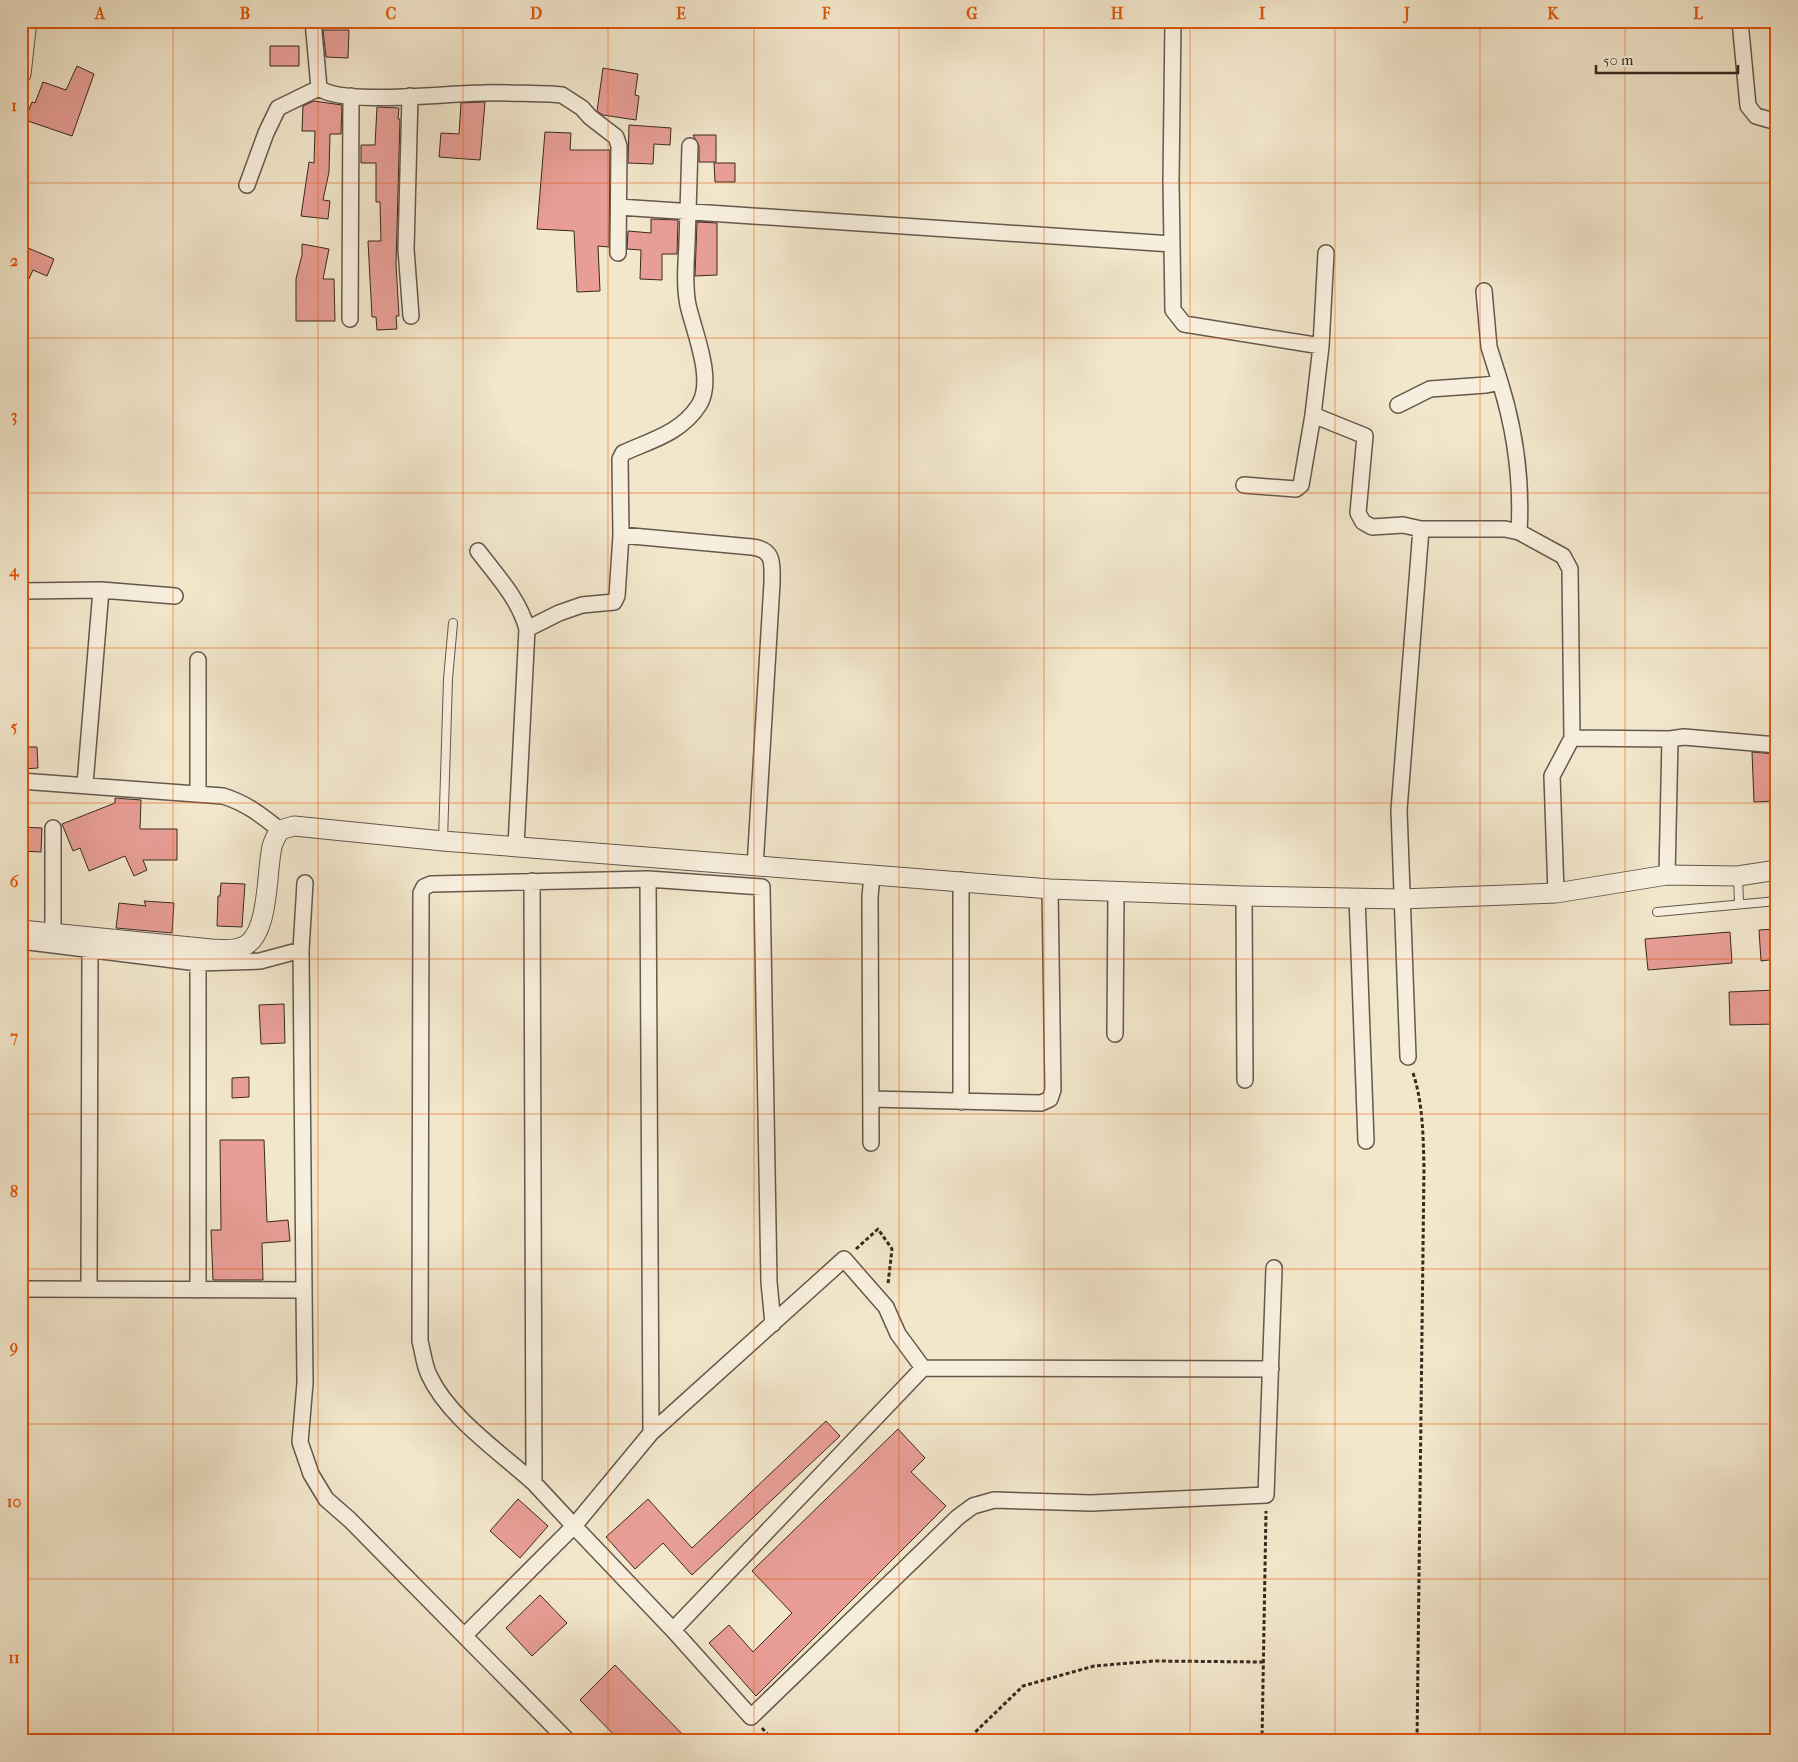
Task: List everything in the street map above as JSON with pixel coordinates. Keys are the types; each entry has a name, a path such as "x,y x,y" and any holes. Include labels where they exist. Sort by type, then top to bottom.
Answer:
{"street":[{"path":"21,74 27,21"},
{"path":"313,21 319,88"},
{"path":"1173,21 1173,310 1184,324 1321,346"},
{"path":"1740,21 1748,106 1756,116 1777,122"},
{"path":"319,88 334,95 351,96 410,96 481,92 562,95 582,108 590,117 616,137 619,146 618,253"},
{"path":"247,185 266,133 278,108 319,88"},
{"path":"350,319 351,96"},
{"path":"410,96 406,249 411,316"},
{"path":"527,629 574,607 614,602 617,596 621,535 620,458 624,453 666,436 677,428 699,404 703,394 704,376 699,344 688,304 686,276 690,146"},
{"path":"619,207 1172,244"},
{"path":"1244,485 1296,489 1301,485 1313,415 1321,346 1326,253"},
{"path":"1484,291 1489,347 1500,382 1516,448 1520,492 1519,532"},
{"path":"1398,405 1430,389 1486,386 1500,382"},
{"path":"1313,415 1365,436 1358,513 1362,522 1372,527 1402,525 1421,529 1505,528 1519,532 1563,556 1570,569 1572,738 1552,776 1556,893"},
{"path":"1408,1057 1399,810 1421,529"},
{"path":"621,535 762,548 769,553 772,561 772,583 755,867"},
{"path":"478,551 513,596 523,612 527,629 516,846"},
{"path":"85,784 101,590"},
{"path":"21,591 101,590 175,596"},
{"path":"198,660 198,793"},
{"path":"1572,738 1670,739 1684,737 1777,745"},
{"path":"1667,876 1670,739"},
{"path":"21,781 198,793 241,802 280,830"},
{"path":"21,930 54,935 216,949 241,948 255,937 258,929 266,897 272,845 280,830 294,826 443,842 516,846 755,867 960,880 1050,889 1244,896 1401,899 1556,893 1667,876 1738,876 1777,870"},
{"path":"53,828 54,935"},
{"path":"871,1143 870,897 872,875"},
{"path":"648,879 651,1433"},
{"path":"773,1324 769,1282 762,887 648,879 431,884 424,887 421,893 420,1341 428,1374 439,1394 460,1417 534,1483 673,1630 750,1717 958,1517 973,1506 994,1500 1091,1503 1266,1495 1274,1268"},
{"path":"960,880 961,1102"},
{"path":"532,882 534,1483"},
{"path":"305,883 301,950 304,1383 300,1442 310,1474 326,1499 350,1520 568,1741"},
{"path":"871,1099 1041,1103 1050,1099 1053,1090 1050,889"},
{"path":"1115,1034 1116,892"},
{"path":"1244,896 1245,1080"},
{"path":"1357,897 1366,1141"},
{"path":"21,941 198,963 260,961 301,950"},
{"path":"89,1290 90,949"},
{"path":"198,963 198,1290"},
{"path":"464,1635 574,1526 651,1433 844,1259 886,1307 898,1334 923,1368"},
{"path":"21,1289 304,1290"},
{"path":"673,1630 923,1368 1271,1369"}],"lane":[{"path":"443,842 448,679 453,623"},
{"path":"1738,876 1739,902"},
{"path":"1657,912 1739,902 1777,901"}],"path":[{"path":"1408,1057 1418,1088 1423,1126 1424,1167 1417,1741"},
{"path":"844,1259 878,1230 892,1250 886,1307"},
{"path":"1262,1741 1266,1495"},
{"path":"966,1741 1023,1686 1094,1666 1154,1661 1264,1662"}],"building":[{"path":"323,30 349,30 348,58 326,57"},
{"path":"270,46 299,46 299,66 270,66"},
{"path":"77,66 94,74 72,136 25,120 32,102 35,103 43,82 66,90"},
{"path":"603,68 638,74 635,95 639,96 636,120 603,115 597,111"},
{"path":"314,101 342,105 341,134 330,134 329,172 323,200 330,201 328,219 301,216 309,162 314,163 315,131 302,131 303,106"},
{"path":"485,102 480,160 439,157 441,133 459,134 461,103"},
{"path":"377,107 399,108 398,119 400,119 396,264 399,316 396,316 397,329 377,330 376,317 372,317 368,241 381,241 380,202 376,202 376,163 361,163 361,145 375,145"},
{"path":"629,125 671,128 670,145 654,144 653,164 628,163"},
{"path":"545,132 571,133 570,150 610,150 609,247 598,246 600,291 577,292 574,231 537,229"},
{"path":"693,135 716,135 716,162 699,162 699,146"},
{"path":"714,163 735,163 735,182 715,182"},
{"path":"651,219 678,220 677,254 662,254 662,280 640,279 641,250 627,249 628,231 651,233"},
{"path":"697,222 717,223 717,275 695,276"},
{"path":"302,244 329,249 323,279 334,279 335,321 296,321 296,279 302,255"},
{"path":"21,245 54,259 47,276 33,270 21,296"},
{"path":"23,747 37,747 38,768 24,769"},
{"path":"1752,752 1776,754 1777,801 1754,802"},
{"path":"115,798 141,800 140,829 177,829 177,860 143,860 147,870 134,876 125,856 89,871 80,848 73,851 62,824 115,803"},
{"path":"21,827 42,828 41,852 21,851"},
{"path":"221,883 245,884 242,927 217,926 218,896 220,896"},
{"path":"144,901 174,903 172,933 116,928 119,903 146,906"},
{"path":"1777,929 1777,959 1761,961 1759,930"},
{"path":"1730,932 1732,963 1648,970 1645,939"},
{"path":"1777,990 1777,1024 1730,1025 1729,992"},
{"path":"284,1004 285,1043 261,1044 259,1005"},
{"path":"249,1077 249,1097 232,1098 232,1078"},
{"path":"220,1140 264,1140 267,1222 288,1220 290,1241 262,1243 263,1280 213,1280 211,1230 221,1230"},
{"path":"826,1421 840,1436 692,1575 663,1543 635,1569 606,1537 648,1499 692,1548"},
{"path":"898,1429 925,1458 911,1472 946,1506 756,1696 709,1643 729,1625 753,1652 792,1613 752,1571"},
{"path":"518,1499 548,1526 520,1558 490,1531"},
{"path":"540,1595 567,1623 532,1656 506,1628"},
{"path":"615,1665 689,1741 620,1741 580,1700"}]}
